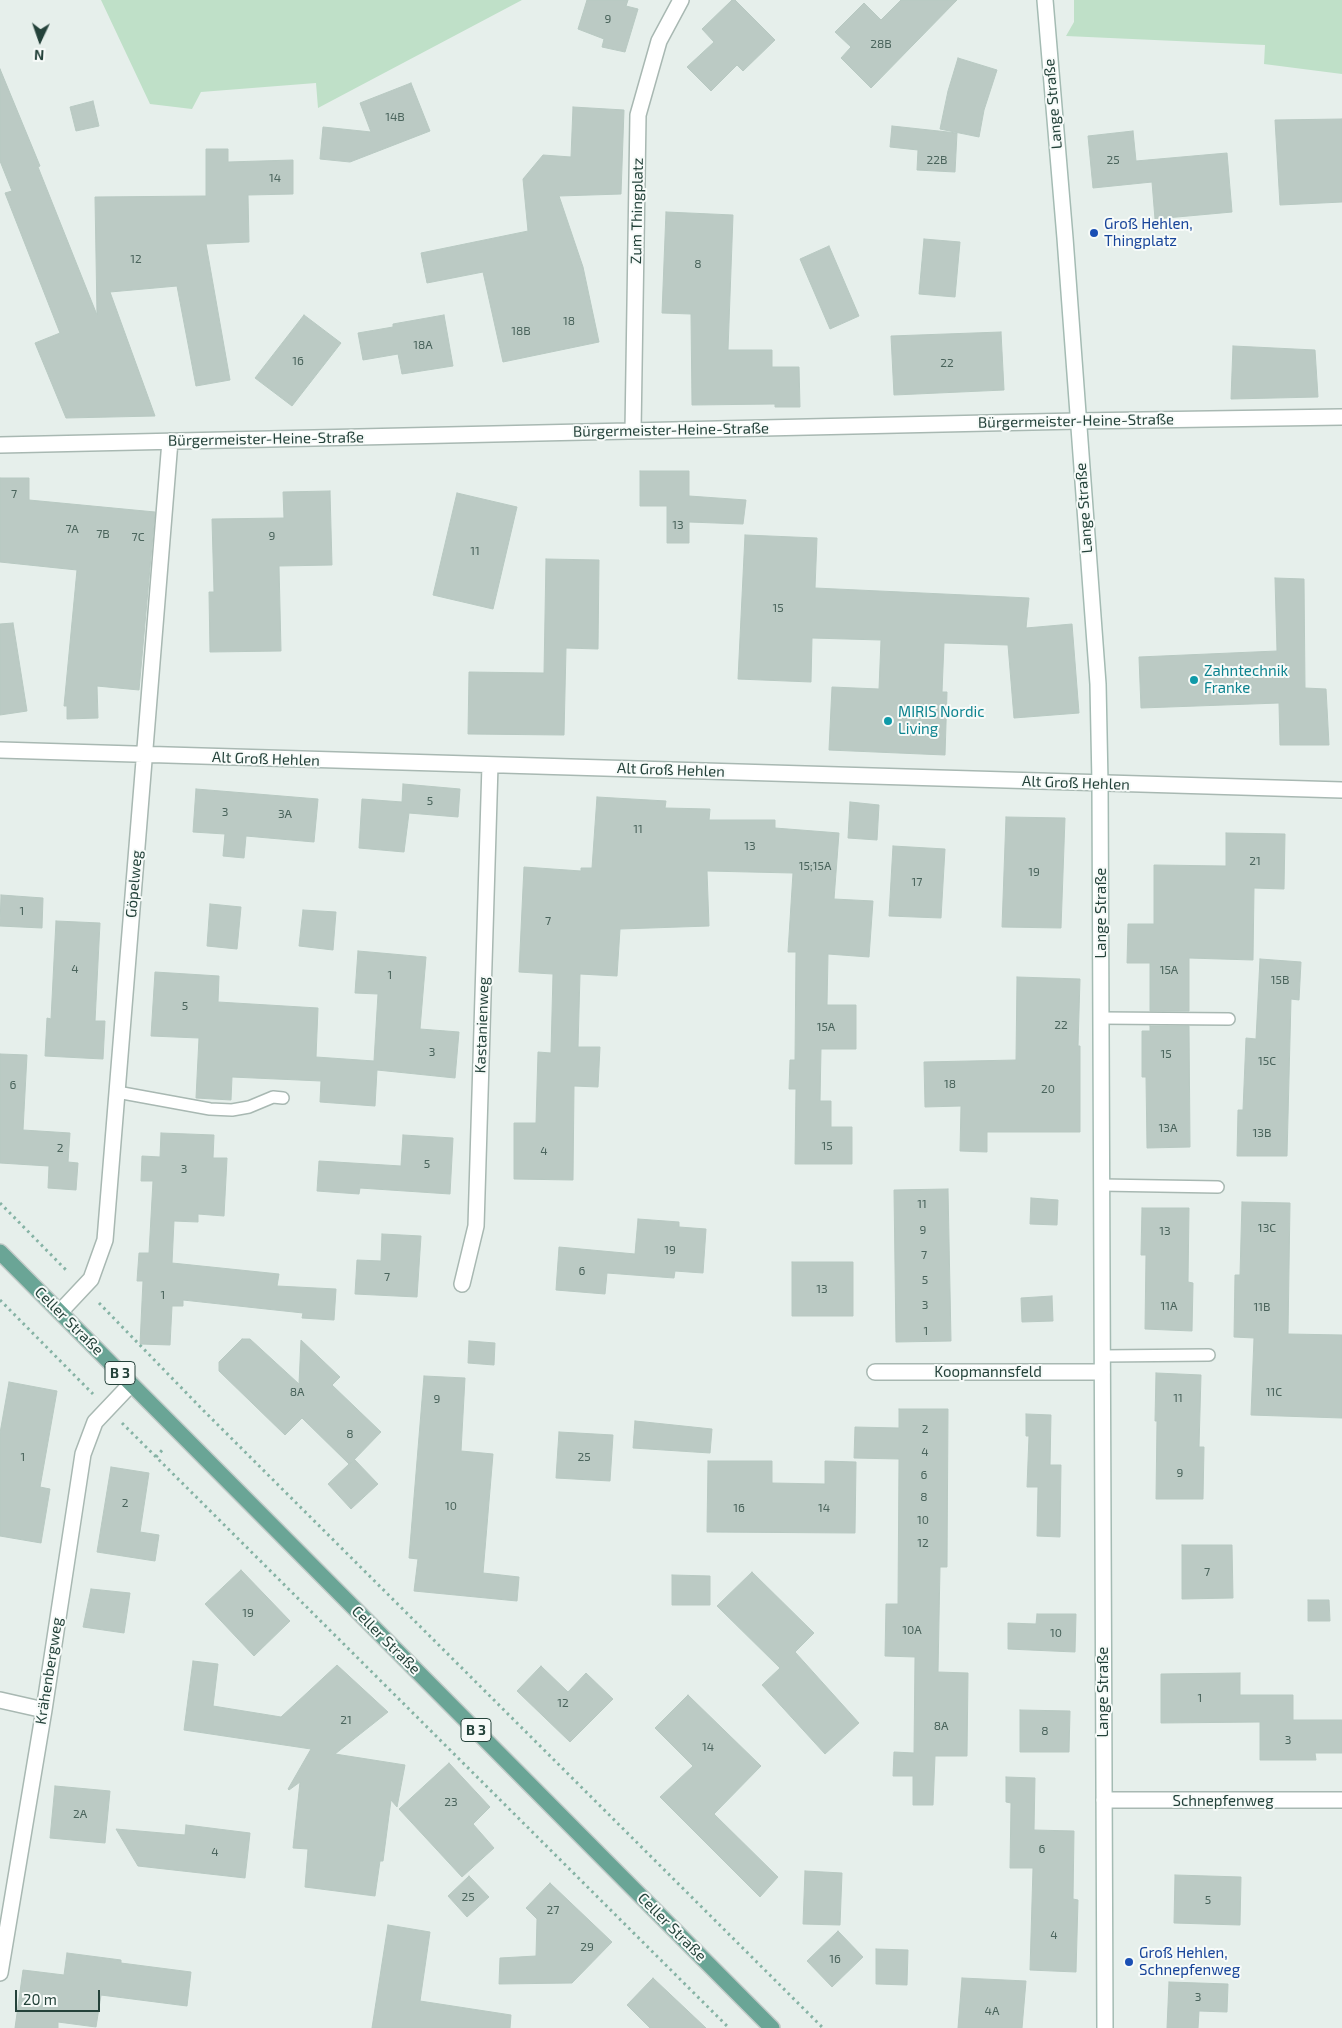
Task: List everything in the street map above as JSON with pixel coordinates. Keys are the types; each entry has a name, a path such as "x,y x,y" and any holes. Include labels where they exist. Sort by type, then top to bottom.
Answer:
{"main road":[{"name":"Celler Straße","path":"0,1252 772,2028"}],"street":[{"name":"Zum Thingplatz","path":"633,431 638,115 659,41 681,0"},
{"name":"Lange Straße","path":"1045,0 1098,684 1105,2028"},
{"name":"Bürgermeister-Heine-Straße","path":"0,444 1342,417"},
{"name":"Göpelweg","path":"60,1312 92,1278 105,1240 170,441"},
{"name":"Alt Groß Hehlen","path":"0,750 1342,790"},
{"name":"Kastanienweg","path":"462,1284 476,1226 490,765"},
{"name":"Koopmannsfeld","path":"875,1372 1102,1372"},
{"name":"Krähenbergweg","path":"0,1973 44,1710 82,1454 94,1422 132,1384"},
{"path":"0,1700 44,1710"},
{"name":"Schnepfenweg","path":"1104,1800 1342,1800"}],"lane":[{"path":"1101,1018 1229,1019"},
{"path":"117,1092 210,1109 232,1110 250,1107 273,1097 283,1098"},
{"path":"1102,1185 1218,1187"},
{"path":"1102,1356 1209,1355"}],"path":[{"path":"0,1203 202,1409 822,2028"},
{"path":"0,1300 35,1335"},
{"path":"188,1489 729,2028"}],"green space":[{"path":"101,0 522,0 318,108 316,83 201,92 192,109 150,104"},
{"path":"1074,0 1342,0 1342,74 1264,64 1265,45 1066,36 1074,22"}],"building":[{"path":"587,0 628,0 626,6 638,9 625,52 602,47 604,39 578,29"},
{"path":"732,0 735,0 775,40 743,71 737,65 711,91 687,67 714,42 702,29"},
{"path":"901,0 957,0 871,88 841,58 851,47 835,32 864,3 881,20"},
{"path":"958,58 997,70 984,110 979,137 940,129 948,91"},
{"path":"0,69 40,166 38,167 97,315 95,197 206,196 206,149 228,149 228,162 293,160 293,194 248,195 249,242 206,244 230,380 196,386 177,286 110,292 155,416 66,418 35,343 60,333 5,193 12,191 0,161"},
{"path":"411,83 430,131 350,162 320,159 323,127 371,132 360,103"},
{"path":"93,101 99,126 76,131 70,107"},
{"path":"573,107 624,110 621,194 559,196 583,267 599,342 503,362 483,272 427,283 421,253 528,231 523,179 543,155 571,157"},
{"path":"1342,119 1342,202 1280,205 1275,120"},
{"path":"892,126 957,133 955,172 917,170 918,150 890,147"},
{"path":"1133,131 1136,161 1227,153 1232,212 1155,219 1152,182 1093,188 1088,136"},
{"path":"666,212 733,215 728,350 772,350 772,367 799,367 800,407 775,407 775,404 692,405 691,314 662,313"},
{"path":"924,239 960,242 955,297 919,294"},
{"path":"829,246 859,316 830,329 800,259"},
{"path":"304,315 341,343 292,406 255,378"},
{"path":"444,315 453,366 402,374 398,354 363,360 358,333 393,327 393,324"},
{"path":"1001,332 1004,390 894,395 891,336"},
{"path":"1233,346 1315,350 1318,397 1231,399"},
{"path":"640,471 689,471 689,496 746,500 743,524 689,522 689,543 667,543 667,506 640,506"},
{"path":"0,478 29,478 29,500 155,512 139,690 97,686 98,718 67,719 67,706 64,706 77,570 0,562"},
{"path":"330,491 332,565 279,566 281,651 210,652 209,592 214,592 212,519 284,518 283,492"},
{"path":"457,493 517,507 493,609 433,595"},
{"path":"745,535 817,538 815,588 1029,598 1026,628 1072,624 1079,713 1014,718 1008,645 944,643 942,692 947,692 945,755 829,750 832,687 879,689 881,640 812,638 811,682 738,679"},
{"path":"546,559 599,560 598,649 566,648 564,735 468,734 469,672 544,673"},
{"path":"1275,578 1304,579 1305,688 1326,689 1329,745 1280,745 1279,703 1141,708 1139,657 1277,651"},
{"path":"13,623 27,711 0,715 0,624"},
{"path":"403,784 460,789 458,817 409,813 404,852 359,848 362,799 402,802"},
{"path":"196,789 318,799 314,842 246,836 244,858 223,856 225,834 193,832"},
{"path":"597,797 666,801 665,808 710,809 709,820 775,820 775,828 839,833 834,899 873,901 869,957 828,954 827,1005 856,1005 856,1049 821,1049 820,1101 831,1101 831,1127 852,1127 852,1164 795,1164 796,1089 789,1089 790,1060 795,1060 796,952 788,952 793,873 707,871 709,926 620,929 617,976 580,974 578,1047 600,1047 598,1087 574,1086 573,1180 514,1179 514,1123 536,1123 538,1052 551,1053 553,974 519,972 524,867 581,871 581,868 592,868"},
{"path":"850,802 879,805 877,840 848,838"},
{"path":"1006,817 1065,818 1061,928 1002,927"},
{"path":"1226,833 1285,834 1284,889 1254,888 1253,960 1189,958 1189,1011 1150,1011 1150,963 1127,963 1128,924 1154,924 1154,865 1226,866"},
{"path":"893,846 945,849 941,918 889,916"},
{"path":"1,895 43,898 42,928 0,926"},
{"path":"210,904 241,907 237,949 207,946"},
{"path":"303,910 336,912 333,950 299,946"},
{"path":"56,921 100,923 95,1021 105,1021 103,1059 45,1056 47,1018 51,1019"},
{"path":"358,951 426,957 420,1029 459,1032 455,1078 377,1070 375,1106 320,1102 321,1081 232,1077 231,1100 196,1098 199,1038 151,1036 155,972 219,976 218,1002 318,1008 316,1057 374,1061 378,994 355,993"},
{"path":"1260,959 1301,962 1299,1000 1291,999 1287,1156 1237,1156 1238,1110 1243,1110 1246,1038 1256,1039"},
{"path":"1017,977 1080,979 1078,1046 1080,1046 1080,1132 987,1132 987,1152 960,1151 961,1106 925,1107 924,1062 1016,1060"},
{"path":"1150,1026 1189,1026 1190,1147 1147,1148 1146,1077 1142,1077 1142,1031 1150,1031"},
{"path":"0,1054 27,1055 23,1130 70,1133 68,1162 78,1163 76,1190 48,1188 49,1166 0,1163"},
{"path":"161,1133 214,1135 213,1158 227,1158 224,1216 198,1214 198,1222 174,1221 172,1263 279,1274 277,1286 336,1289 334,1320 302,1318 303,1313 183,1300 183,1306 172,1306 170,1345 140,1344 143,1281 137,1281 139,1253 149,1253 153,1181 141,1181 142,1156 160,1157"},
{"path":"403,1135 453,1138 450,1194 360,1188 359,1194 317,1191 319,1161 401,1166"},
{"path":"948,1189 951,1341 896,1342 894,1190"},
{"path":"1031,1198 1058,1200 1057,1225 1030,1224"},
{"path":"1242,1202 1290,1203 1288,1334 1342,1335 1342,1418 1251,1415 1254,1338 1234,1337 1235,1275 1240,1275"},
{"path":"1142,1208 1189,1208 1188,1282 1193,1283 1192,1331 1145,1329 1146,1255 1141,1255"},
{"path":"638,1219 679,1222 679,1227 706,1229 703,1273 675,1271 674,1278 607,1273 605,1294 556,1290 559,1247 635,1254"},
{"path":"382,1234 421,1236 417,1297 355,1294 357,1260 381,1261"},
{"path":"792,1262 853,1262 853,1316 792,1316"},
{"path":"1052,1296 1053,1321 1022,1322 1021,1298"},
{"path":"242,1339 250,1339 299,1384 301,1340 340,1377 332,1385 381,1432 354,1459 378,1484 351,1509 328,1484 349,1464 302,1418 285,1435 219,1371 219,1362"},
{"path":"469,1341 495,1343 494,1365 468,1363"},
{"path":"1156,1373 1201,1375 1199,1447 1204,1447 1203,1499 1156,1499"},
{"path":"424,1376 465,1378 461,1451 493,1454 483,1573 519,1577 517,1601 414,1591 418,1559 409,1558"},
{"path":"9,1382 57,1391 40,1487 50,1489 41,1543 0,1536 0,1433"},
{"path":"899,1409 948,1409 947,1567 940,1567 938,1672 968,1673 967,1756 935,1756 933,1805 913,1805 913,1776 893,1776 894,1752 914,1753 915,1657 885,1656 886,1604 898,1604 899,1459 854,1458 855,1427 899,1428"},
{"path":"1026,1414 1051,1415 1050,1465 1061,1465 1060,1537 1037,1536 1038,1487 1027,1487 1029,1436 1026,1436"},
{"path":"635,1421 712,1429 710,1453 633,1448"},
{"path":"559,1432 613,1435 610,1481 556,1478"},
{"path":"708,1461 772,1461 772,1483 825,1484 825,1461 856,1462 855,1533 707,1532"},
{"path":"111,1467 149,1473 140,1532 159,1535 155,1561 97,1552"},
{"path":"1182,1545 1232,1545 1233,1598 1182,1599"},
{"path":"241,1570 290,1621 254,1656 205,1604"},
{"path":"752,1572 814,1633 795,1652 859,1723 825,1754 762,1685 780,1668 717,1606"},
{"path":"672,1575 710,1576 710,1605 672,1605"},
{"path":"91,1589 130,1593 124,1633 83,1627"},
{"path":"1308,1600 1329,1600 1330,1621 1308,1621"},
{"path":"1037,1614 1076,1614 1075,1652 1008,1649 1008,1623 1036,1624"},
{"path":"193,1661 218,1664 213,1706 281,1717 337,1665 388,1712 335,1754 405,1765 397,1807 391,1800 383,1861 380,1861 375,1896 305,1887 308,1849 293,1848 300,1782 288,1789 311,1749 184,1730"},
{"path":"541,1666 568,1692 586,1673 613,1699 570,1742 517,1691"},
{"path":"1240,1673 1240,1695 1293,1695 1293,1720 1342,1720 1342,1753 1315,1753 1316,1760 1260,1760 1260,1722 1161,1723 1161,1674"},
{"path":"688,1695 761,1766 714,1814 778,1877 760,1897 660,1797 693,1766 655,1728"},
{"path":"1020,1710 1070,1711 1069,1752 1020,1752"},
{"path":"449,1763 490,1807 473,1824 494,1848 462,1877 399,1809"},
{"path":"1006,1777 1035,1778 1034,1830 1074,1831 1073,1899 1078,1900 1076,1972 1030,1970 1033,1868 1010,1868 1011,1803 1006,1802"},
{"path":"55,1786 110,1791 105,1843 50,1838"},
{"path":"186,1825 250,1833 245,1878 138,1866 116,1829 185,1835"},
{"path":"805,1871 842,1873 840,1925 803,1924"},
{"path":"1175,1875 1241,1877 1240,1925 1174,1923"},
{"path":"469,1876 489,1897 467,1917 448,1896"},
{"path":"550,1883 612,1942 572,1983 499,1984 500,1958 536,1956 537,1919 526,1908"},
{"path":"388,1925 430,1932 420,2001 511,2015 510,2028 372,2028"},
{"path":"838,1931 863,1957 832,1987 807,1961"},
{"path":"876,1949 908,1950 907,1985 876,1984"},
{"path":"67,1953 121,1960 121,1963 191,1972 187,2006 101,1995 96,2027 58,2022 58,2028 15,2028 23,1970 64,1975"},
{"path":"653,1978 706,2028 650,2028 627,2005"},
{"path":"962,1978 1026,1981 1022,2028 958,2028"},
{"path":"1169,1982 1228,1984 1227,2012 1199,2011 1198,2028 1167,2028"}],"place":[{"name":"Groß Hehlen, Thingplatz","path":"1094,233"},
{"name":"Zahntechnik Franke","path":"1194,680"},
{"name":"MIRIS Nordic Living","path":"888,721"},
{"name":"Groß Hehlen, Schnepfenweg","path":"1129,1962"}]}
